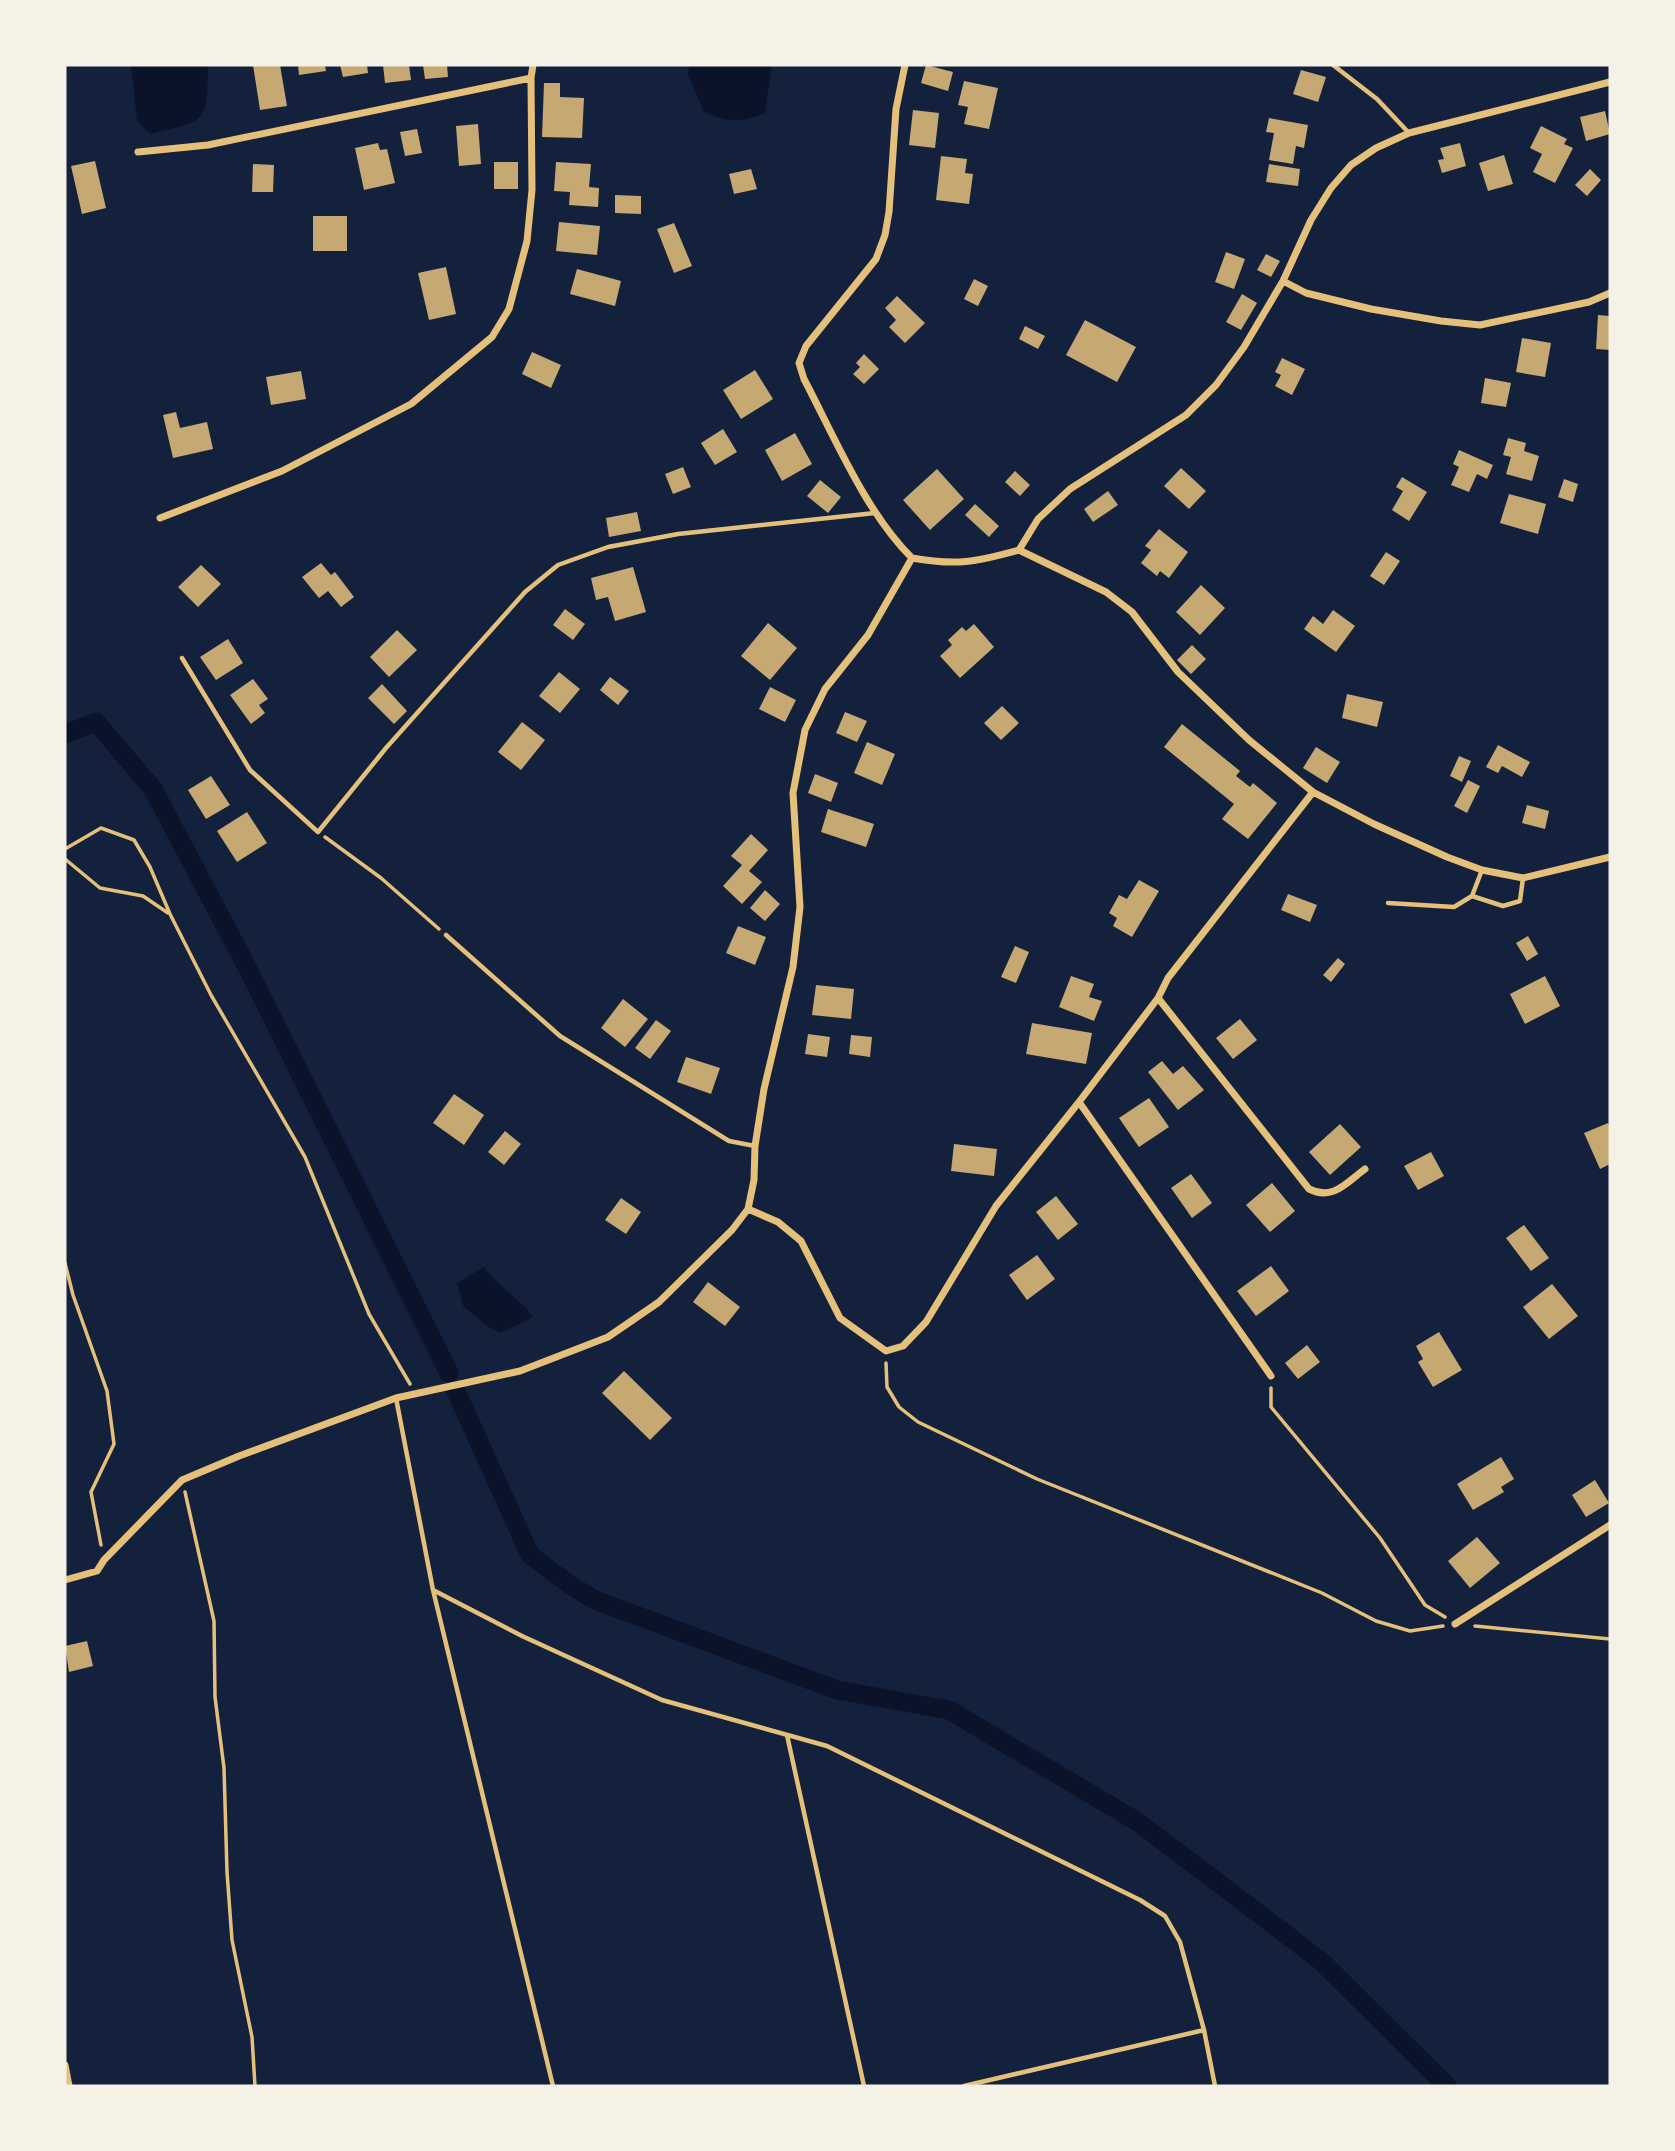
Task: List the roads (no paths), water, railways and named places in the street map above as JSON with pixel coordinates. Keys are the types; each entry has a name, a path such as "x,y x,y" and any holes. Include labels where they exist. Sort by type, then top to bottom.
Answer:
{"street":[{"path":"160,518 282,471 400,410 411,404 492,337 509,309 527,241 532,190 533,65"},
{"path":"905,65 897,109 885,235 876,258 806,346 799,363 804,379 876,513 897,542 912,558 941,563 973,562 1019,550 1105,592 1132,612 1178,671 1249,740 1313,792 1447,858 1482,870 1523,878 1610,857"},
{"path":"138,152 208,145 531,78"},
{"path":"1019,550 1038,519 1070,489 1186,415 1216,385 1244,346 1283,281 1311,220 1331,188 1351,165 1376,148 1409,133 1610,82"},
{"path":"1283,281 1306,293 1371,309 1480,325 1589,302 1610,293"},
{"path":"65,1580 97,1572 104,1560 182,1480 396,1398 520,1371 608,1337 659,1302 732,1230 748,1209 754,1180 755,1146 764,1089 793,967 800,907 793,793 805,730 825,689 868,635 912,558"},
{"path":"748,1209 778,1222 801,1241 840,1318 886,1351 903,1346 926,1322 996,1206 1079,1102 1158,998 1168,978 1313,792"},
{"path":"1158,998 1309,1189 1320,1195 1334,1192 1365,1169"},
{"path":"1079,1102 1271,1376"},
{"path":"1455,1623 1610,1525"},
{"path":"65,2064 69,2086"}],"lane":[{"path":"1333,65 1377,99 1409,133"},
{"path":"182,658 250,770 318,832 386,748 524,592 558,565 608,547 678,534 876,513"},
{"path":"1388,903 1454,907 1472,895 1482,870"},
{"path":"1472,895 1503,906 1520,901 1523,878"},
{"path":"446,935 559,1036 729,1140 755,1146"},
{"path":"396,1398 433,1590 553,2086"},
{"path":"433,1590 522,1636 662,1700 827,1746 1140,1900 1165,1916 1180,1942 1204,2030 1215,2086"},
{"path":"787,1734 864,2086"},
{"path":"964,2086 1204,2030"}],"water":[{"path":"131,65 208,65 207,99 200,117 183,126 150,134 137,121"},
{"path":"689,65 772,65 765,113 748,119 734,120 704,112 688,75"},
{"path":"484,1267 533,1317 501,1333 490,1328 463,1306 457,1283"}],"waterway":[{"path":"65,734 96,722 153,789 247,967 449,1373"},
{"path":"456,1391 530,1555 570,1585 595,1600 837,1690 949,1710 1138,1822 1321,1961 1447,2086"}]}
